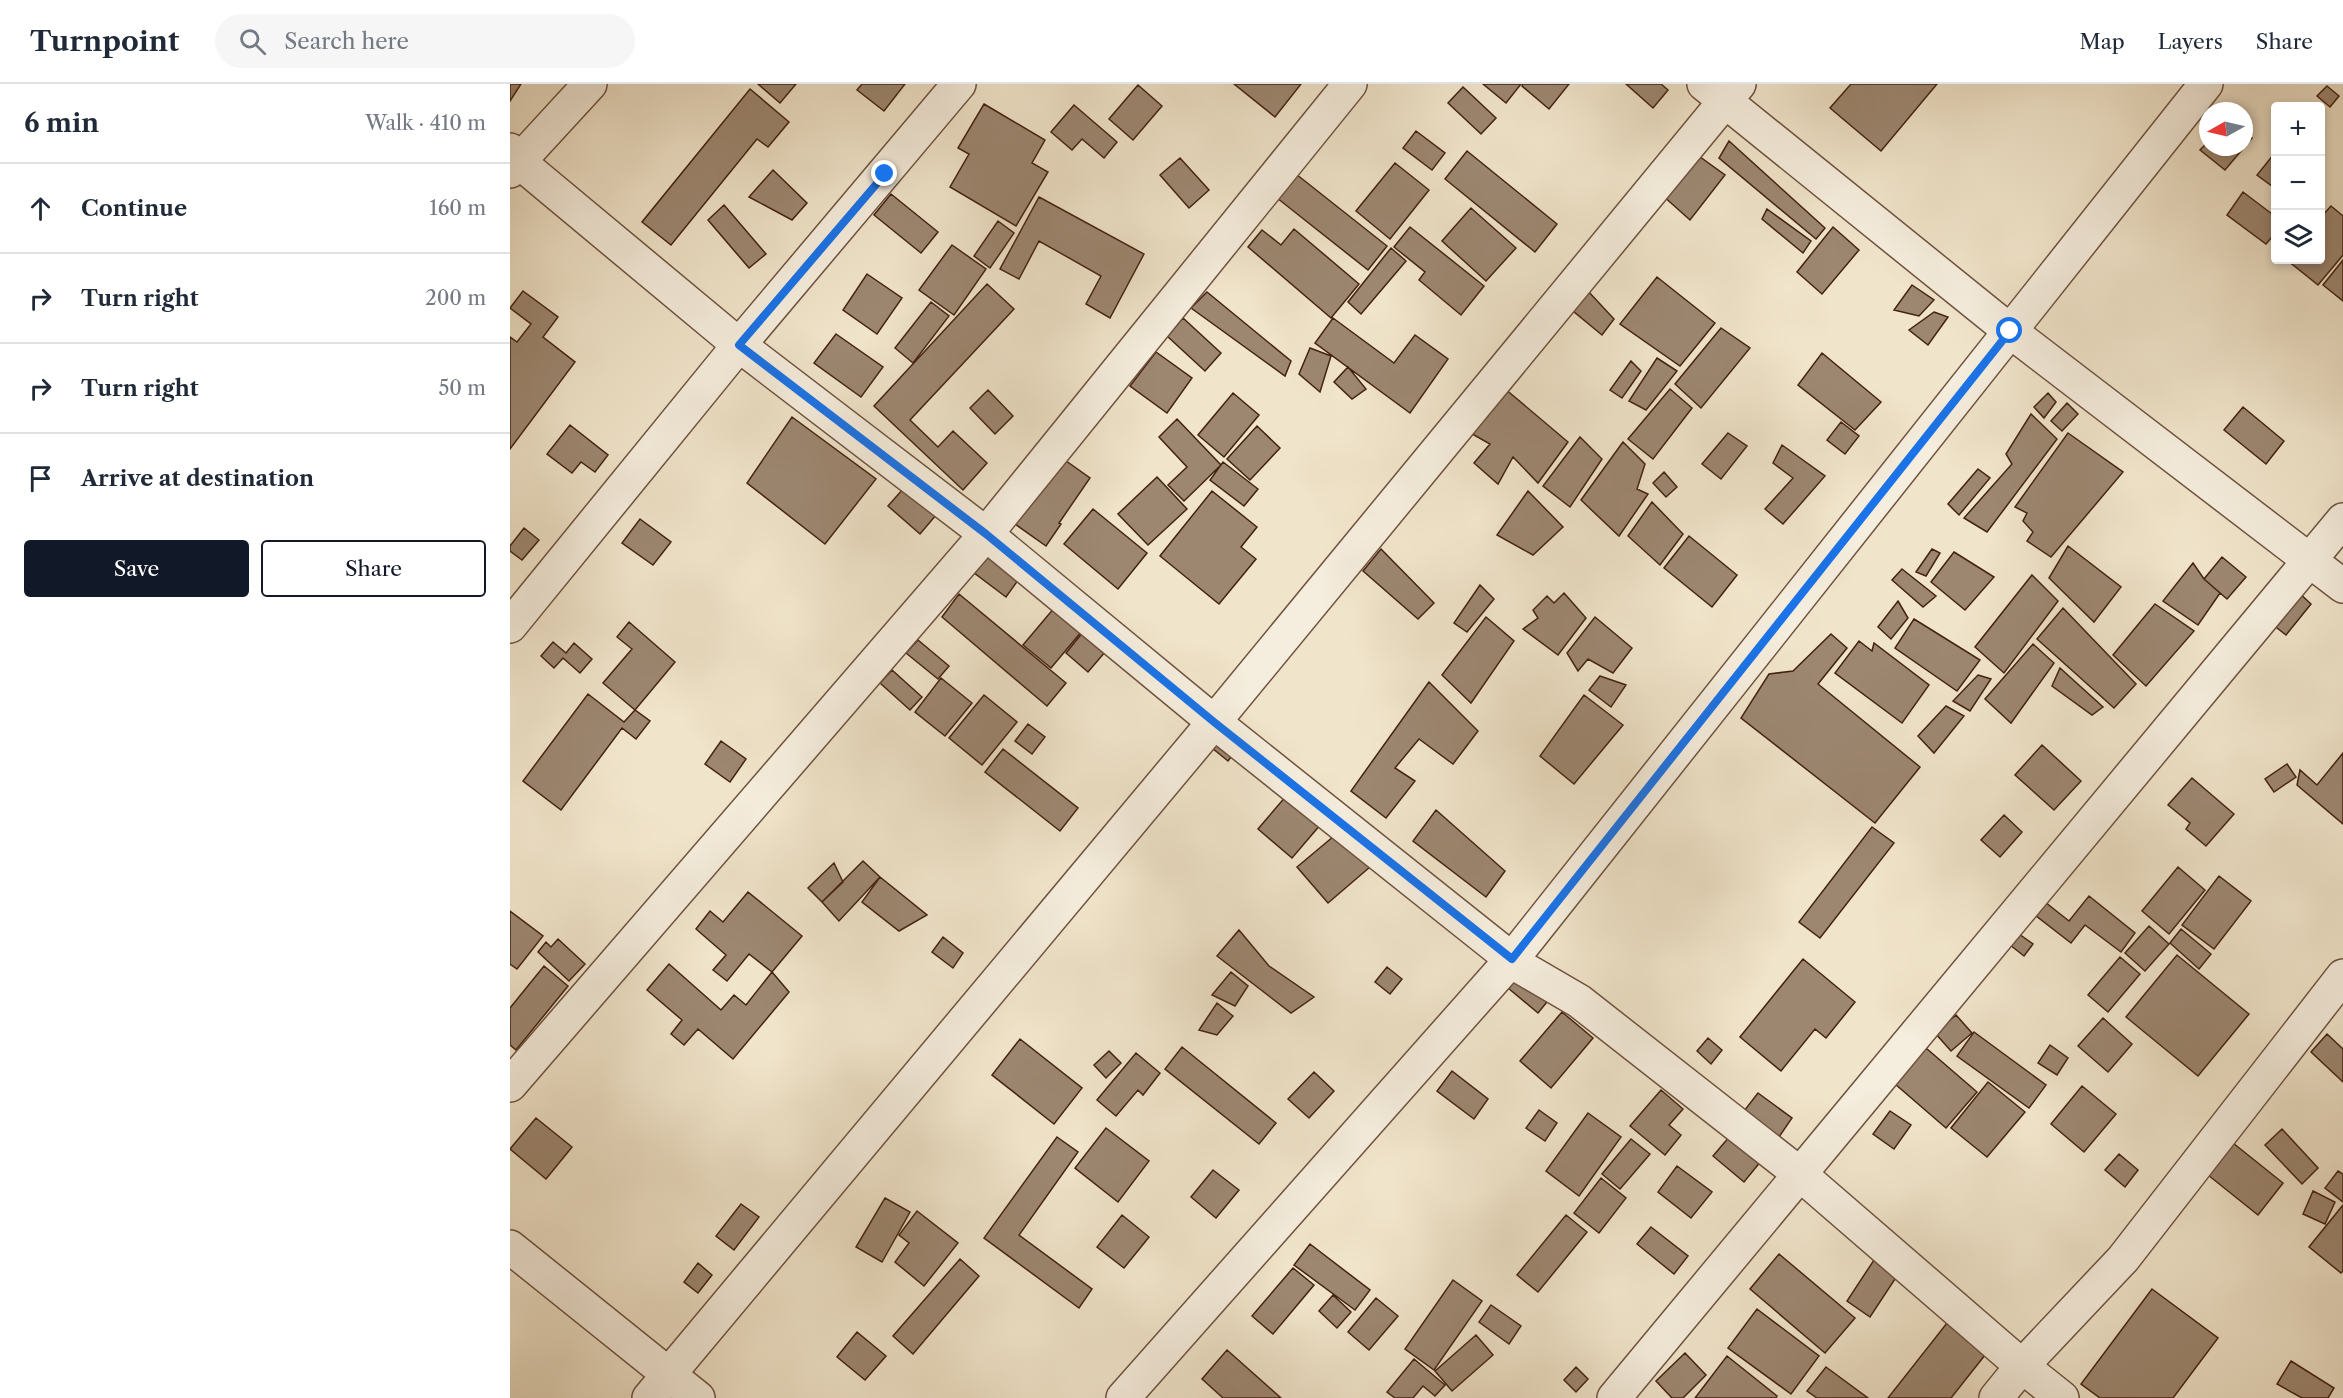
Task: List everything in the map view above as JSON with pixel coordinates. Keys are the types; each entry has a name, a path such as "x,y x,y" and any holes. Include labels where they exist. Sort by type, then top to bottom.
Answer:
{"street":[{"path":"590,84 513,161 739,345 986,534 1214,722 1512,959 1579,1001 1801,1176 2062,1398"},
{"path":"510,626 739,345 959,84"},
{"path":"510,1085 986,534 1350,84"},
{"path":"1123,1398 1512,959 2206,84"},
{"path":"658,1386 1214,722 1722,90 2010,331 2343,586"},
{"path":"1614,1398 2312,561 2343,520"},
{"path":"1996,1398 2022,1366 2123,1259 2343,976"},
{"path":"510,1247 658,1386 698,1398"}],"building":[{"path":"510,84 521,84 510,101"},
{"path":"758,84 796,84 780,103"},
{"path":"862,84 905,84 884,111 857,90"},
{"path":"1234,84 1301,84 1275,117"},
{"path":"1483,84 1521,84 1506,103"},
{"path":"1523,84 1569,84 1549,109 1522,86"},
{"path":"1626,84 1661,84 1668,90 1653,108"},
{"path":"1851,84 1937,84 1881,151 1830,108"},
{"path":"1138,85 1162,106 1133,140 1109,119"},
{"path":"2327,86 2339,96 2330,107 2317,96"},
{"path":"1463,87 1496,118 1481,134 1448,103"},
{"path":"750,89 789,122 768,147 757,139 671,245 642,222"},
{"path":"984,104 1045,140 1032,163 1048,172 1016,226 950,187 969,154 958,148"},
{"path":"1074,105 1117,142 1104,158 1082,139 1072,150 1051,132"},
{"path":"1416,131 1445,153 1432,170 1403,148"},
{"path":"1729,141 1825,228 1816,239 1719,158"},
{"path":"1467,151 1557,224 1535,252 1445,179"},
{"path":"1696,154 1725,175 1690,220 1662,195"},
{"path":"2208,156 2237,156 2225,170"},
{"path":"1180,158 1209,190 1189,208 1160,175"},
{"path":"2271,158 2271,185 2257,175"},
{"path":"1395,163 1429,190 1390,239 1356,211"},
{"path":"773,170 807,203 792,220 749,197"},
{"path":"1296,174 1387,246 1368,270 1277,198"},
{"path":"2243,192 2271,213 2271,238 2266,244 2227,215"},
{"path":"891,194 938,232 921,253 874,215"},
{"path":"1039,197 1144,254 1110,318 1086,304 1101,276 1039,241 1019,279 1000,269"},
{"path":"724,205 766,254 749,268 708,220"},
{"path":"2331,206 2343,216 2343,255 2318,285 2292,264 2325,264 2325,213"},
{"path":"1471,208 1516,248 1486,281 1442,241"},
{"path":"1767,209 1811,241 1803,253 1762,219"},
{"path":"998,221 1014,233 990,268 974,256"},
{"path":"1410,227 1484,286 1461,315 1419,280 1425,272 1394,247"},
{"path":"1833,227 1859,250 1822,294 1797,272"},
{"path":"1294,229 1359,284 1331,318 1248,247 1262,230 1281,245"},
{"path":"952,245 986,269 954,315 919,290"},
{"path":"1391,248 1406,261 1361,314 1348,302"},
{"path":"2343,260 2343,301 2323,285"},
{"path":"867,274 902,298 877,334 843,310"},
{"path":"1657,277 1715,323 1680,366 1620,324"},
{"path":"987,284 1014,309 910,420 938,447 953,431 987,463 963,490 874,406"},
{"path":"1912,285 1934,300 1919,316 1894,310"},
{"path":"1587,290 1614,319 1602,335 1573,311"},
{"path":"523,291 558,317 543,337 575,362 510,449 510,337 517,342 531,324 510,308"},
{"path":"1207,292 1291,361 1285,376 1191,308"},
{"path":"931,302 949,316 913,363 895,348"},
{"path":"1934,312 1948,317 1928,345 1909,330"},
{"path":"1183,318 1221,353 1205,371 1167,336"},
{"path":"1333,318 1394,363 1415,335 1448,359 1410,413 1315,343"},
{"path":"1721,328 1750,348 1701,408 1675,384"},
{"path":"836,334 883,367 861,397 814,363"},
{"path":"1310,348 1331,356 1320,392 1299,374"},
{"path":"1156,352 1192,378 1167,413 1130,386"},
{"path":"1822,353 1881,402 1855,430 1798,385"},
{"path":"1657,358 1677,371 1646,410 1629,401"},
{"path":"1631,361 1641,371 1622,398 1610,390"},
{"path":"1348,367 1366,389 1352,399 1334,382"},
{"path":"1504,388 1568,442 1538,483 1513,457 1498,484 1474,463 1490,444 1467,431"},
{"path":"1670,389 1692,408 1653,459 1628,439"},
{"path":"988,390 1013,416 995,434 970,408"},
{"path":"1233,393 1259,415 1224,457 1198,435"},
{"path":"2048,393 2056,402 2044,418 2034,407"},
{"path":"2067,403 2078,414 2062,431 2051,421"},
{"path":"2243,407 2284,441 2266,464 2224,430"},
{"path":"2031,414 2057,439 1987,532 1964,518 2012,464 2006,454"},
{"path":"792,417 876,479 825,544 747,483"},
{"path":"1177,419 1221,465 1184,501 1168,485 1187,467 1159,437"},
{"path":"1841,422 1859,436 1845,454 1827,440"},
{"path":"570,425 608,455 595,472 581,462 572,473 547,454"},
{"path":"1257,426 1280,448 1250,480 1227,459"},
{"path":"1728,433 1747,446 1721,479 1702,464"},
{"path":"2068,433 2123,472 2051,557 2027,541 2033,532 2023,521 2027,513 2015,507"},
{"path":"1580,437 1602,459 1570,507 1543,486"},
{"path":"1623,442 1645,464 1637,489 1648,494 1619,536 1581,500"},
{"path":"1782,445 1825,476 1783,524 1765,509 1793,478 1773,463"},
{"path":"1062,458 1090,478 1046,546 1015,524"},
{"path":"1223,462 1258,489 1244,506 1210,480"},
{"path":"1978,469 1990,478 1959,515 1948,504"},
{"path":"1664,472 1677,487 1666,497 1653,483"},
{"path":"1157,477 1187,509 1148,545 1118,514"},
{"path":"911,480 942,508 920,534 888,506"},
{"path":"1212,491 1257,527 1241,547 1256,559 1219,604 1160,556"},
{"path":"1528,491 1563,527 1533,555 1497,535"},
{"path":"1652,502 1683,534 1660,565 1628,536"},
{"path":"1093,509 1147,553 1118,589 1064,544"},
{"path":"640,519 671,542 653,565 622,543"},
{"path":"524,528 539,540 522,560 510,551 510,546"},
{"path":"1689,536 1737,575 1712,607 1664,568"},
{"path":"2068,546 2121,587 2094,622 2049,578"},
{"path":"991,547 1024,572 1006,597 973,572"},
{"path":"1381,549 1434,603 1418,619 1363,571"},
{"path":"1932,549 1940,553 1926,576 1916,572"},
{"path":"1954,552 1994,577 1965,610 1931,582"},
{"path":"2222,557 2246,577 2227,599 2204,579"},
{"path":"2193,563 2204,579 2220,593 2198,625 2163,601"},
{"path":"1902,569 1936,596 1923,607 1892,580"},
{"path":"2032,575 2058,601 2004,673 1975,647"},
{"path":"1480,585 1494,599 1467,632 1454,623"},
{"path":"2296,590 2311,604 2286,635 2268,621"},
{"path":"1564,593 1586,618 1558,655 1523,629 1538,618 1533,610 1547,596 1554,603"},
{"path":"959,594 1066,683 1047,706 942,617"},
{"path":"1060,601 1087,625 1051,668 1023,645"},
{"path":"1898,601 1908,618 1891,639 1878,627"},
{"path":"2155,604 2194,631 2146,686 2113,655"},
{"path":"2063,608 2136,684 2114,708 2037,639"},
{"path":"1486,617 1514,641 1471,703 1442,675"},
{"path":"1595,617 1632,648 1613,673 1588,659 1578,671 1567,653"},
{"path":"1914,619 1980,660 1957,691 1895,648"},
{"path":"629,622 675,662 635,710 603,683 632,649 617,637"},
{"path":"1088,626 1111,645 1088,672 1066,653"},
{"path":"1831,634 1847,648 1818,684 1920,767 1875,823 1741,718 1769,674 1793,671"},
{"path":"918,640 949,666 938,679 906,653"},
{"path":"1859,641 1872,651 1874,643 1929,685 1902,723 1835,673"},
{"path":"553,642 566,653 574,643 592,659 580,673 563,658 554,668 541,656"},
{"path":"2033,644 2054,663 2011,723 1985,699"},
{"path":"2060,668 2103,707 2092,715 2052,686"},
{"path":"892,670 922,697 910,710 880,683"},
{"path":"1978,675 1991,679 1970,711 1953,701"},
{"path":"1600,676 1626,685 1611,707 1589,690"},
{"path":"941,678 972,703 945,736 915,712"},
{"path":"1429,682 1478,731 1453,764 1419,739 1395,768 1415,781 1386,818 1351,791"},
{"path":"588,694 624,722 635,710 650,721 636,739 622,728 561,810 523,781"},
{"path":"984,695 1017,722 982,765 949,738"},
{"path":"1584,695 1623,725 1574,784 1540,756"},
{"path":"1946,706 1964,716 1934,753 1918,736"},
{"path":"1028,724 1045,737 1032,754 1015,741"},
{"path":"1223,735 1238,748 1228,761 1212,748"},
{"path":"721,741 746,759 730,782 705,764"},
{"path":"2042,745 2081,781 2054,810 2015,775"},
{"path":"1003,749 1078,808 1060,831 985,772"},
{"path":"2343,753 2343,824 2297,785 2300,770 2317,785"},
{"path":"2287,764 2296,777 2274,792 2265,779"},
{"path":"2192,778 2234,814 2206,846 2186,829 2190,823 2168,805"},
{"path":"1293,788 1327,817 1292,858 1258,829"},
{"path":"1436,810 1505,871 1486,897 1413,841"},
{"path":"2004,815 2022,832 2000,857 1981,840"},
{"path":"1872,827 1894,843 1820,938 1799,922"},
{"path":"1340,831 1370,867 1328,903 1297,867"},
{"path":"863,861 880,877 839,921 822,902"},
{"path":"834,863 843,882 822,902 808,888"},
{"path":"2178,867 2205,890 2169,934 2142,911"},
{"path":"2219,876 2251,901 2214,949 2182,925"},
{"path":"880,877 927,915 899,931 862,902"},
{"path":"748,892 802,936 772,972 749,954 727,981 713,970 726,955 696,929 710,911 723,922"},
{"path":"2089,896 2135,933 2121,952 2085,925 2071,943 2035,915 2045,902 2069,921"},
{"path":"510,911 543,936 517,969 510,964"},
{"path":"2149,926 2169,944 2145,971 2125,953"},
{"path":"2181,929 2211,954 2199,969 2170,943"},
{"path":"1239,930 1269,966 1314,997 1291,1013 1217,956"},
{"path":"2019,934 2033,944 2024,956 2010,945"},
{"path":"943,937 963,953 953,968 932,952"},
{"path":"558,939 585,964 569,981 538,952 546,942 551,947"},
{"path":"2177,955 2249,1014 2198,1076 2126,1017"},
{"path":"2120,957 2140,974 2108,1012 2088,995"},
{"path":"1803,959 1855,1002 1826,1038 1815,1029 1781,1071 1740,1037"},
{"path":"669,964 721,1010 734,995 746,1005 772,972 789,992 733,1059 698,1029 684,1045 671,1034 682,1020 647,990"},
{"path":"544,966 568,986 516,1050 510,1045 510,1008"},
{"path":"1387,967 1402,979 1390,994 1375,982"},
{"path":"1522,971 1551,997 1538,1013 1508,988"},
{"path":"1231,972 1248,986 1235,1006 1212,995"},
{"path":"1217,1003 1233,1016 1217,1035 1199,1030"},
{"path":"1562,1012 1593,1038 1551,1088 1520,1061"},
{"path":"1956,1015 1972,1033 1951,1051 1935,1033"},
{"path":"2103,1018 2132,1044 2108,1072 2078,1046"},
{"path":"1974,1032 2046,1085 2029,1108 1957,1056"},
{"path":"2327,1034 2343,1049 2343,1082 2311,1052"},
{"path":"1708,1038 1722,1050 1711,1064 1697,1051"},
{"path":"1020,1039 1082,1088 1054,1124 992,1075"},
{"path":"2050,1045 2068,1058 2057,1075 2038,1063"},
{"path":"1182,1047 1276,1123 1259,1144 1165,1069"},
{"path":"1926,1048 1977,1092 1946,1128 1895,1084"},
{"path":"1109,1051 1121,1063 1106,1078 1094,1065"},
{"path":"1136,1053 1160,1073 1143,1095 1138,1090 1116,1116 1097,1100"},
{"path":"1452,1071 1488,1099 1474,1119 1437,1091"},
{"path":"1314,1072 1334,1091 1309,1118 1288,1099"},
{"path":"1988,1082 2025,1112 1987,1157 1951,1128"},
{"path":"2082,1086 2116,1114 2084,1152 2051,1124"},
{"path":"1661,1090 1683,1109 1669,1125 1681,1135 1665,1155 1630,1126"},
{"path":"1758,1093 1792,1118 1779,1137 1744,1111"},
{"path":"1539,1110 1557,1123 1545,1141 1526,1128"},
{"path":"1890,1111 1911,1125 1894,1149 1873,1134"},
{"path":"1588,1113 1621,1137 1579,1196 1546,1171"},
{"path":"536,1118 572,1147 546,1179 510,1149"},
{"path":"1106,1128 1149,1161 1118,1202 1075,1168"},
{"path":"2282,1129 2318,1168 2302,1184 2265,1145"},
{"path":"1730,1136 1761,1161 1744,1182 1713,1156"},
{"path":"1057,1137 1078,1152 1019,1235 1092,1289 1079,1308 984,1238"},
{"path":"1631,1139 1650,1154 1620,1189 1602,1174"},
{"path":"2233,1143 2283,1183 2258,1215 2208,1175"},
{"path":"2119,1154 2138,1170 2125,1187 2105,1170"},
{"path":"1677,1166 1712,1192 1691,1218 1658,1192"},
{"path":"1213,1170 1239,1190 1216,1218 1191,1197"},
{"path":"2338,1171 2343,1174 2343,1202 2325,1188"},
{"path":"1601,1178 1626,1198 1599,1233 1574,1213"},
{"path":"2313,1191 2335,1202 2325,1224 2303,1214"},
{"path":"885,1198 910,1212 882,1262 856,1247"},
{"path":"741,1204 759,1217 734,1250 716,1236"},
{"path":"2343,1205 2343,1271 2341,1273 2309,1247"},
{"path":"917,1211 958,1243 924,1286 895,1262 909,1243 899,1235"},
{"path":"1122,1215 1149,1237 1124,1268 1097,1247"},
{"path":"1566,1215 1587,1232 1538,1292 1517,1275"},
{"path":"1651,1227 1688,1256 1674,1274 1637,1244"},
{"path":"1310,1244 1370,1290 1355,1310 1294,1265"},
{"path":"1779,1254 1855,1318 1825,1353 1750,1289"},
{"path":"960,1259 979,1276 913,1354 893,1336"},
{"path":"1874,1260 1897,1276 1870,1317 1847,1301"},
{"path":"698,1263 712,1275 698,1293 684,1282"},
{"path":"1293,1268 1314,1285 1273,1334 1252,1316"},
{"path":"1453,1280 1482,1301 1434,1370 1405,1349"},
{"path":"2152,1289 2218,1338 2173,1398 2100,1398 2081,1384"},
{"path":"1333,1295 1351,1312 1337,1328 1319,1311"},
{"path":"1376,1298 1398,1316 1369,1350 1348,1332"},
{"path":"1491,1305 1521,1326 1509,1344 1479,1322"},
{"path":"1757,1309 1819,1356 1791,1394 1728,1348"},
{"path":"1947,1323 1985,1355 1951,1398 1888,1398"},
{"path":"857,1332 886,1356 865,1380 837,1357"},
{"path":"1476,1335 1493,1355 1452,1391 1435,1371"},
{"path":"1227,1350 1281,1398 1223,1398 1202,1379"},
{"path":"1685,1353 1706,1375 1683,1398 1672,1398 1656,1381"},
{"path":"1727,1356 1777,1396 1776,1398 1695,1398"},
{"path":"1414,1359 1445,1385 1435,1396 1423,1386 1413,1398 1395,1398 1387,1392"},
{"path":"2291,1361 2334,1388 2328,1398 2302,1398 2277,1384"},
{"path":"1576,1367 1588,1379 1576,1392 1564,1380"},
{"path":"1826,1367 1868,1398 1817,1398 1807,1391"}],"route":[{"path":"885,174 739,345 986,534 1214,722 1512,959 2010,331"}]}
